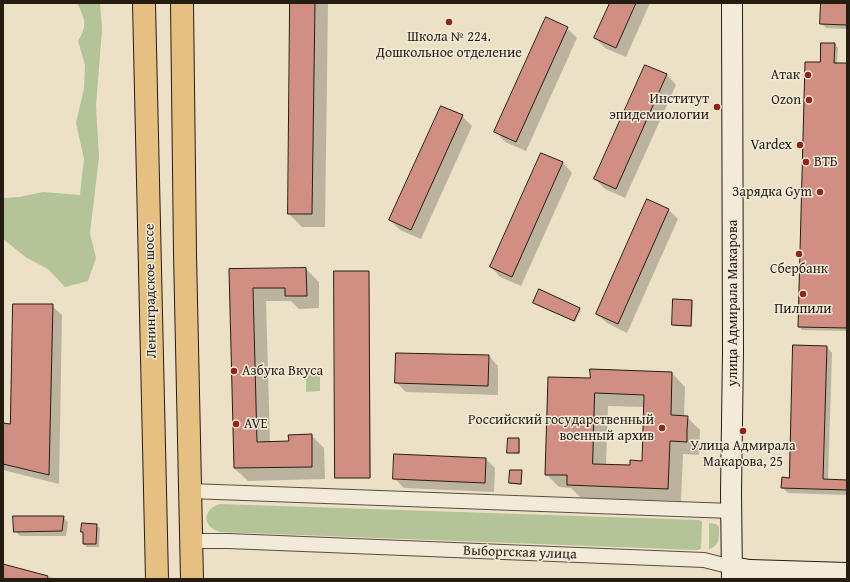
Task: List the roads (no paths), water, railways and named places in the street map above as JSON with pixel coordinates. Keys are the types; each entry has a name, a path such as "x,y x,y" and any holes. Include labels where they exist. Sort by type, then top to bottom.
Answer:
{"main road":[{"name":"Ленинградское шоссе","path":"144,3 157,579"},
{"path":"182,3 185,261 192,579"}],"street":[{"name":"улица Адмирала Макарова","path":"732,3 732,573"},
{"path":"190,491 731,511"},
{"name":"Выборгская улица","path":"191,541 228,541 704,560 732,573 750,570 847,574"}],"place":[{"name":"Школа № 224. Дошкольное отделение","path":"449,22"},
{"name":"Атак","path":"808,75"},
{"name":"Ozon","path":"809,100"},
{"name":"Институт эпидемиологии","path":"717,107"},
{"name":"Vardex","path":"800,145"},
{"name":"ВТБ","path":"806,162"},
{"name":"Зарядка Gym","path":"820,192"},
{"name":"Сбербанк","path":"799,254"},
{"name":"Пилпили","path":"803,294"},
{"name":"Азбука Вкуса","path":"234,371"},
{"name":"AVE","path":"236,424"},
{"name":"Российский государственный военный архив","path":"662,428"},
{"name":"Улица Адмирала Макарова, 25","path":"743,431"}]}
